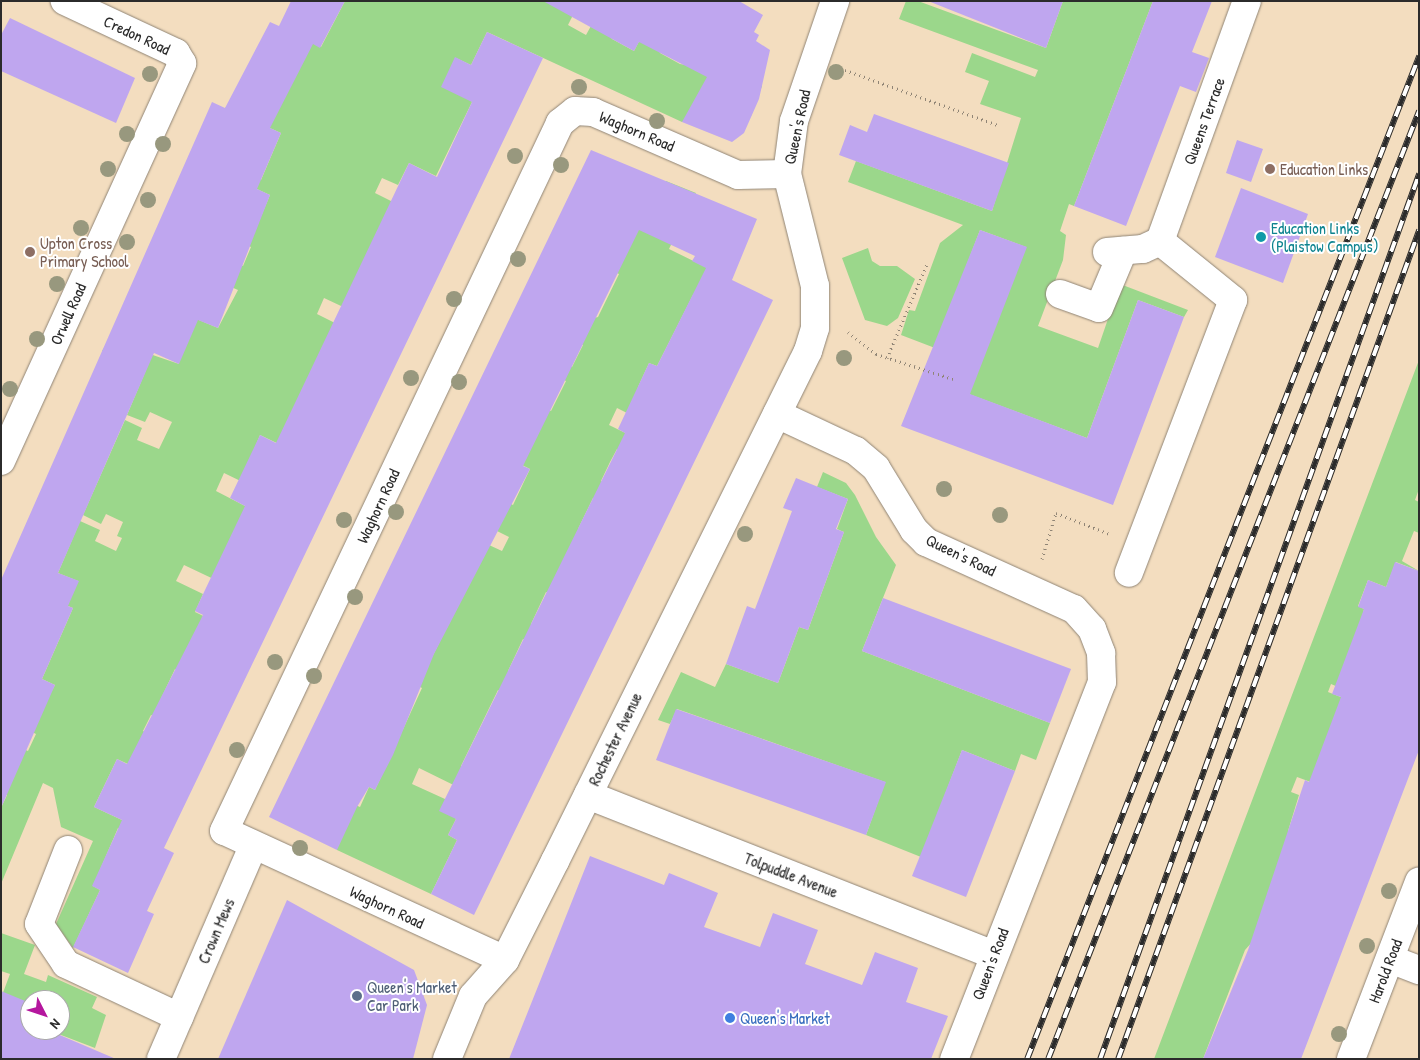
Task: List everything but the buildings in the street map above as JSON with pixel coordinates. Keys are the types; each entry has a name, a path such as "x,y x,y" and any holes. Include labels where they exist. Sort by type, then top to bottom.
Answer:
{"street":[{"name":"Credon Road","path":"65,1 181,57"},
{"name":"Queens Terrace","path":"1160,241 1247,1"},
{"name":"Queen's Road","path":"834,2 794,121 787,174 816,306 808,351 777,414 856,451 876,468 914,530 926,542 1035,589 1074,610 1092,628 1101,653 1102,682 954,1059"},
{"name":"Orwell Road","path":"1,461 181,57"},
{"name":"Waghorn Road","path":"505,960 224,831 560,123 575,111 593,112 738,175 787,174"},
{"path":"1060,294 1099,308 1115,252 1160,241 1233,300 1129,573"},
{"name":"Rochester Avenue","path":"447,1059 473,996 505,960 777,414"},
{"name":"Tolpuddle Avenue","path":"588,795 994,955"},
{"name":"Crown Mews","path":"161,1059 254,846"},
{"path":"68,850 39,924 66,964 179,1017"},
{"name":"Harold Road","path":"1351,1059 1419,882"},
{"path":"1390,959 1419,970"}],"path":[{"path":"814,59 998,125"},
{"path":"888,358 927,264"},
{"path":"816,306 876,354 953,379"},
{"path":"1035,589 1056,513 1120,538 1135,527 1145,532"}],"green space":[{"path":"345,1 580,1 568,25 586,35 597,15 612,39 634,51 649,22 660,53 680,64 738,74 762,86 751,116 682,122 487,32 471,65 456,58 472,102 436,176 409,163 398,185 382,178 375,193 421,216 371,320 324,298 317,314 335,323 306,457 260,435 253,452 284,502 224,473 216,491 245,506 241,592 184,565 176,581 203,594 195,612 224,626 198,680 175,669 156,709 176,726 151,715 143,731 151,736 152,775 117,759 94,807 167,841 118,828 93,886 100,890 73,948 56,924 93,841 61,827 53,788 43,783 1,884 1,808 7,795 1,792 12,744 28,751 36,734 30,731 55,685 42,679 73,608 47,597 78,581 58,573 80,521 100,530 95,541 116,551 122,538 117,536 123,522 106,514 101,524 83,515 125,420 142,428 137,440 159,449 172,422 150,412 145,422 127,415 146,370 102,351 109,340 179,364 170,308 218,328 238,290 188,268 226,258 243,266 251,247 206,227 251,240 270,195 228,176 261,180 281,133 225,108 313,43 321,47"},
{"path":"906,1 918,1 1046,48 1063,1 1153,1 1074,206 1069,204 1060,231 1066,235 1063,260 1038,326 1098,348 1120,284 1188,310 1184,317 1138,300 1087,438 966,393 1026,247 980,230 935,348 901,335 909,310 915,311 940,243 963,225 848,182 856,161 992,211 1021,118 980,104 989,81 965,72 972,53 1035,77 1038,70 899,19"},
{"path":"666,181 696,193 669,249 726,277 693,295 657,366 649,363 638,387 633,416 617,408 609,425 658,449 617,449 610,462 601,481 632,496 624,513 593,498 578,529 579,607 546,592 531,624 555,654 523,639 508,671 531,705 498,690 461,766 484,800 419,768 412,784 445,799 456,819 448,835 457,840 431,894 337,850 330,794 360,807 369,787 375,790 422,688 389,672 432,657 489,545 502,551 509,537 495,530 477,487 513,505 530,469 510,459 536,404 551,411 566,381 535,366 560,361 572,367 583,345 553,329 598,317 619,274 604,267"},
{"path":"868,248 872,261 880,266 897,266 915,279 898,318 887,326 865,320 842,258"},
{"path":"1419,360 1419,489 1415,500 1419,502 1419,533 1414,531 1402,561 1419,571 1396,562 1386,587 1368,580 1358,606 1364,609 1345,690 1331,684 1328,692 1356,703 1338,792 1297,777 1291,792 1299,795 1288,831 1335,849 1245,950 1203,1059 1154,1059"},
{"path":"823,472 846,483 855,495 876,537 896,565 862,651 1050,723 1036,760 1021,754 1015,771 962,750 921,857 866,835 885,782 677,709 670,724 658,720 681,672 715,687 726,664 778,683 799,627 808,630 844,532 837,529 848,499 817,487"},
{"path":"1,933 35,945 24,974 46,982 48,975 97,997 92,1008 106,1015 95,1048 70,1038 70,990 20,990 20,1001 1,998 10,974 1,971"}],"railway":[{"path":"1027,1059 1419,56"},
{"path":"1048,1059 1419,111"},
{"path":"1100,1059 1419,174"},
{"path":"1118,1059 1419,230"}],"place":[{"name":"Education Links","path":"1270,169"},
{"name":"Education Links (Plaistow Campus)","path":"1261,237"},
{"name":"Upton Cross Primary School","path":"30,252"},
{"name":"Queen's Market Car Park","path":"357,996"},
{"name":"Queen's Market","path":"730,1018"}]}
